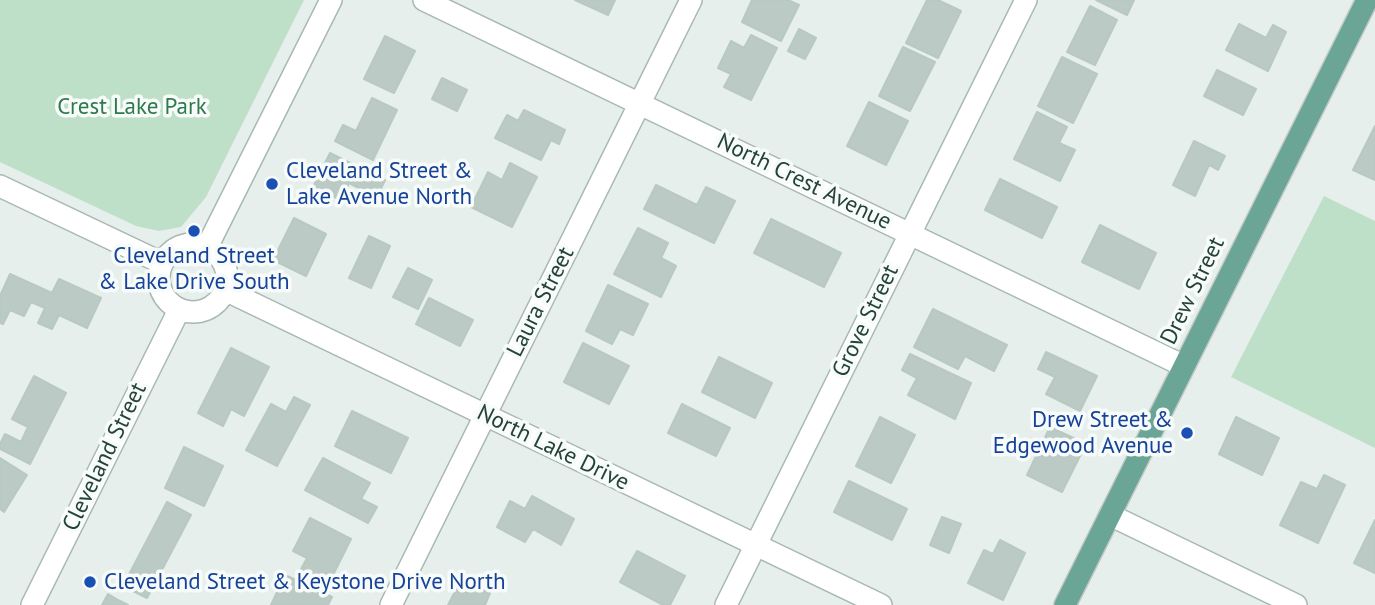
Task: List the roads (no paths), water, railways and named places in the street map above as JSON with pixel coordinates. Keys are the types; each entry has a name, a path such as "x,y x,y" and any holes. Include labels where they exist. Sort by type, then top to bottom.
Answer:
{"main road":[{"name":"Drew Street","path":"1065,605 1367,0"}],"street":[{"path":"207,247 331,0"},
{"name":"North Crest Avenue","path":"424,0 1184,366"},
{"name":"Laura Street","path":"391,605 691,0"},
{"name":"Grove Street","path":"726,605 1026,0"},
{"path":"0,186 162,263"},
{"path":"186,244 207,247 222,260 227,280 225,290 219,300 201,312 179,310 170,304 159,285 162,263 168,254 186,244"},
{"name":"North Lake Drive","path":"225,290 881,605"},
{"name":"Cleveland Street","path":"32,605 179,310"},
{"path":"1110,515 1296,605"}],"place":[{"name":"Cleveland Street & Lake Avenue North","path":"272,184"},
{"name":"Cleveland Street & Lake Drive South","path":"194,231"},
{"name":"Drew Street & Edgewood Avenue","path":"1187,433"},
{"name":"Cleveland Street & Keystone Drive North","path":"90,582"}],"park label":[{"name":"Crest Lake Park","path":"132,107"}]}
